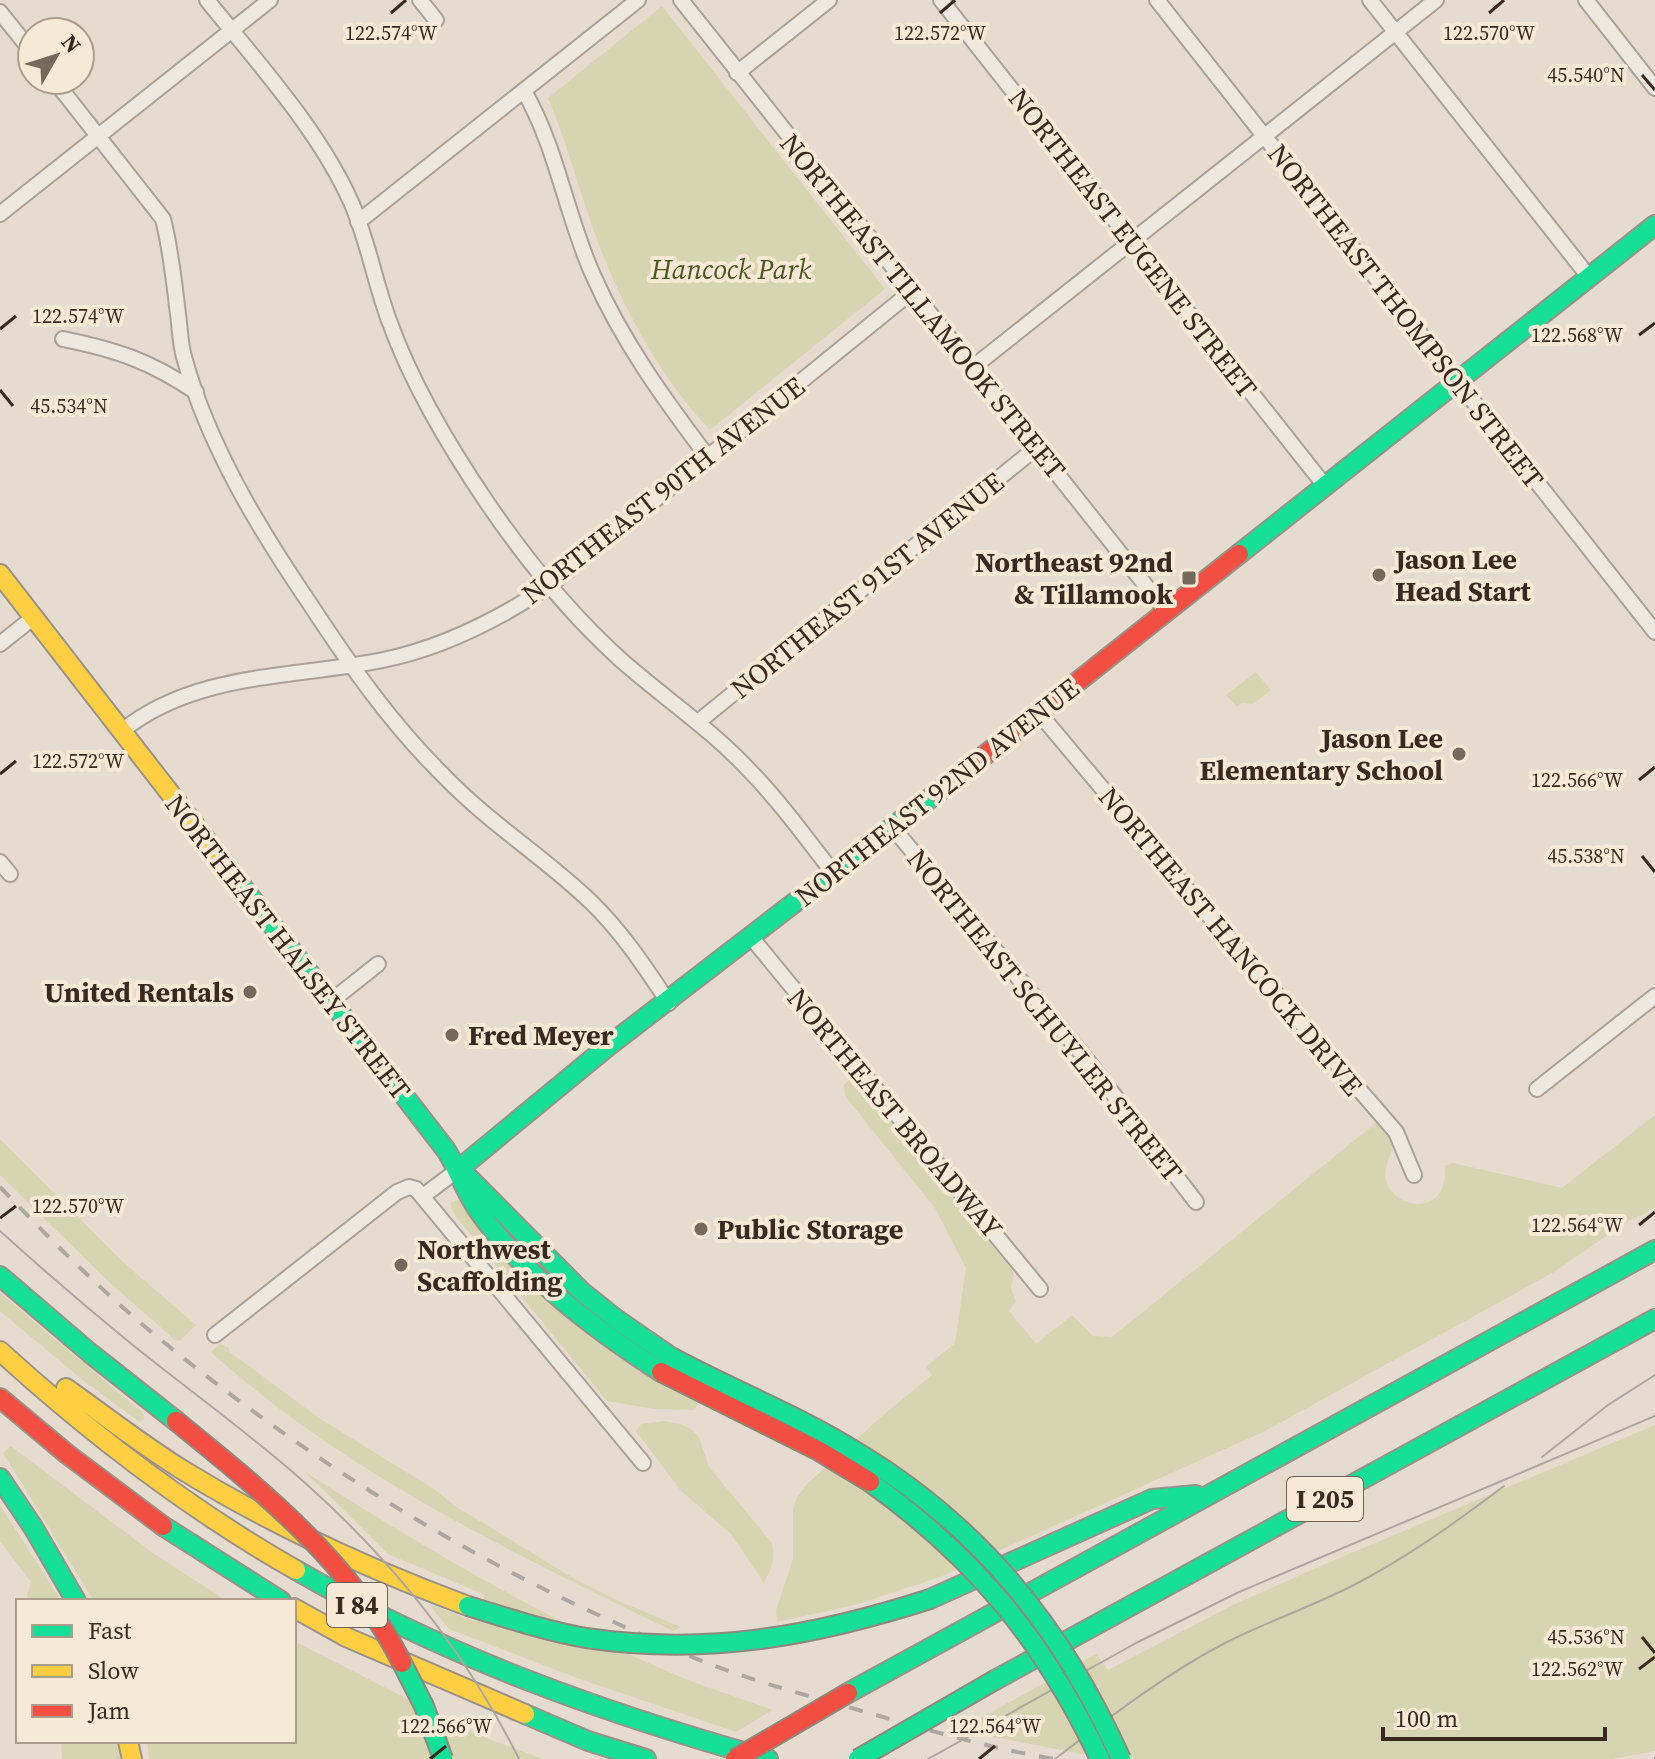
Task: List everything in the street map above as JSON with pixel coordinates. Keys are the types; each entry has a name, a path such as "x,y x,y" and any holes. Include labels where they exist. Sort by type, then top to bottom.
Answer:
{"main road":[{"name":"NORTHEAST 92ND AVENUE","path":"459,1169 597,1056 893,828 1655,225"},
{"name":"NORTHEAST HALSEY STREET","path":"0,574 459,1169 474,1204 501,1238 538,1277 583,1317 847,1467 942,1537 1000,1597 1040,1648 1075,1705 1100,1759"},
{"name":"I 205","path":"735,1759 1206,1495 1655,1250"},
{"path":"0,1276 253,1485 297,1526 360,1595 401,1657 428,1716 443,1759"},
{"name":"I 205","path":"858,1759 995,1680 1655,1319"},
{"path":"0,1348 178,1467 368,1567 468,1606 547,1631 623,1644 748,1644 878,1617 930,1599 1152,1499 1206,1495"},
{"name":"I 84","path":"0,1348 60,1406 143,1470 260,1549 363,1608 461,1655 562,1696 662,1730 768,1759"},
{"name":"NORTHEAST HALSEY STREET","path":"666,1364 723,1384 797,1418 857,1451 953,1523 1015,1585 1055,1638 1091,1696 1121,1759"},
{"path":"0,1398 80,1465 144,1513 278,1599"},
{"path":"0,1478 75,1599"},
{"name":"I 84","path":"296,1609 346,1637 588,1741 646,1759"},
{"path":"588,1741 611,1759"}],"street":[{"path":"207,0 327,157 353,205 390,325 425,400 487,502 549,586 573,613 622,661 698,722 750,770 834,874"},
{"path":"0,214 270,0"},
{"path":"420,0 436,20"},
{"path":"358,222 638,0"},
{"name":"NORTHEAST TILLAMOOK STREET","path":"681,0 1166,611"},
{"path":"737,73 829,0"},
{"name":"NORTHEAST EUGENE STREET","path":"941,0 1325,486"},
{"name":"NORTHEAST THOMPSON STREET","path":"1157,0 1655,632"},
{"path":"1370,0 1589,277"},
{"path":"972,368 1436,0"},
{"path":"1586,0 1655,88"},
{"path":"0,12 16,32"},
{"path":"524,91 535,109 552,153 577,236 610,310 650,378 707,456"},
{"path":"67,96 163,219 183,355 196,392 249,507 288,572 351,665 396,723 443,776 487,817 562,876 605,917 631,947 669,1003"},
{"name":"NORTHEAST 90TH AVENUE","path":"122,731 155,708 202,691 241,681 384,660 472,630 524,603 549,586 911,292"},
{"path":"63,339 102,347 141,360 164,370 196,392"},
{"name":"NORTHEAST 91ST AVENUE","path":"698,722 1036,448"},
{"path":"0,644 34,617"},
{"name":"NORTHEAST HANCOCK DRIVE","path":"1038,712 1396,1132 1414,1175"},
{"name":"NORTHEAST SCHUYLER STREET","path":"893,828 1087,1060 1196,1202"},
{"path":"0,862 10,874"},
{"name":"NORTHEAST BROADWAY","path":"751,937 1040,1289"},
{"path":"330,1002 378,964"},
{"path":"1537,1089 1655,996"},
{"name":"NORTHEAST 92ND AVENUE","path":"423,1196 459,1169"},
{"path":"215,1335 397,1192 409,1187 416,1189 643,1463"}],"green space":[{"name":"Hancock Park","path":"662,6 885,289 710,430 675,388 645,342 619,292 598,242 548,98"},
{"path":"1256,672 1271,690 1253,704 1242,703 1237,707 1226,695"},
{"path":"853,1076 1014,1272 1011,1289 1016,1301 1009,1311 1036,1344 1072,1315 1093,1336 1112,1337 1377,1122 1392,1143 1385,1170 1389,1187 1400,1199 1423,1204 1440,1193 1445,1166 1453,1163 1562,1188 1655,1115 1655,1208 1627,1222 1554,1272 1263,1432 940,1577 858,1604 777,1622 776,1610 793,1559 793,1509 797,1497 807,1484 882,1416 932,1375 926,1367 955,1343 966,1268 935,1208 845,1096 844,1085"},
{"path":"0,1139 123,1262 196,1325 180,1341 175,1340 108,1281 0,1175"},
{"path":"460,1199 699,1400 695,1410 655,1409 607,1401 454,1214 450,1203"},
{"path":"0,1293 143,1413 144,1419 140,1422 84,1381 0,1311"},
{"path":"220,1344 319,1418 437,1491 455,1506 575,1579 681,1627 673,1631 552,1571 432,1508 374,1473 263,1396 211,1352"},
{"path":"664,1421 691,1429 699,1437 709,1467 772,1543 772,1564 764,1583 731,1534 681,1491 636,1431 641,1424"},
{"path":"1655,1425 1655,1751 1613,1759 1107,1759 959,1730 1096,1654 1108,1670 1233,1605"},
{"path":"11,1446 154,1554 224,1599 93,1599 3,1453"},
{"path":"305,1472 438,1554 575,1628 682,1677 773,1710 736,1732 580,1679 449,1629 429,1604 477,1622 485,1595 388,1554"},
{"path":"0,1505 60,1599 29,1599 27,1595 31,1582 0,1541"},
{"path":"296,1642 476,1734 542,1759 149,1759 147,1743 296,1743"},
{"path":"61,1743 117,1743 121,1759 62,1759"}],"tram line":[{"path":"0,1231 129,1342 283,1464 367,1543 425,1610 451,1646 476,1682 519,1759"},
{"path":"1542,1457 1608,1405 1655,1375"},
{"path":"928,1759 1136,1643 1239,1592 1655,1416"},
{"path":"1055,1759 1182,1668 1227,1642 1335,1594 1390,1565 1504,1486"}],"railway":[{"path":"0,1187 118,1303 213,1381 322,1460 495,1564 644,1636 729,1671 942,1734 1054,1759"}],"traffic: fast":[{"path":"1239,554 1655,225"},
{"path":"459,1169 607,1047 937,793"},
{"path":"221,859 446,1150 473,1203 497,1234 562,1300 610,1338 661,1372"},
{"path":"464,1173 581,1291 671,1357"},
{"path":"848,1693 1655,1250"},
{"path":"0,1276 176,1421"},
{"path":"995,1680 1655,1319"},
{"path":"671,1357 833,1438 900,1480 941,1512 979,1547 1044,1624 1098,1711 1121,1759"},
{"path":"0,1478 75,1599"},
{"path":"870,1482 943,1541 1004,1605 1055,1676 1100,1759"},
{"path":"930,1599 1152,1499 1196,1495"},
{"path":"163,1526 278,1599"},
{"path":"296,1570 409,1629 526,1680 645,1722 768,1759"},
{"path":"468,1606 586,1638 675,1645 760,1639 803,1632 930,1599"},
{"path":"402,1663 424,1706 443,1759"},
{"path":"858,1759 995,1680"},
{"path":"525,1714 588,1741 646,1759"}],"traffic: slow":[{"path":"0,574 221,859"},
{"path":"0,1351 142,1469 296,1570"},
{"path":"66,1388 137,1440 250,1509 357,1561 468,1606"},
{"path":"296,1609 346,1637 525,1714"},
{"path":"128,1743 132,1759"}],"traffic: jam":[{"path":"937,793 1239,554"},
{"path":"661,1372 819,1451 870,1482"},
{"path":"0,1398 67,1454 163,1526"},
{"path":"176,1421 272,1501 331,1561 382,1627 402,1663"},
{"path":"735,1759 848,1693"}],"place":[{"name":"Jason Lee Head Start","path":"1379,575"},
{"name":"Northeast 92nd & Tillamook","path":"1189,578"},
{"name":"Jason Lee Elementary School","path":"1459,754"},
{"name":"United Rentals","path":"250,992"},
{"name":"Fred Meyer","path":"452,1035"},
{"name":"Public Storage","path":"701,1229"},
{"name":"Northwest Scaffolding","path":"401,1265"}]}
